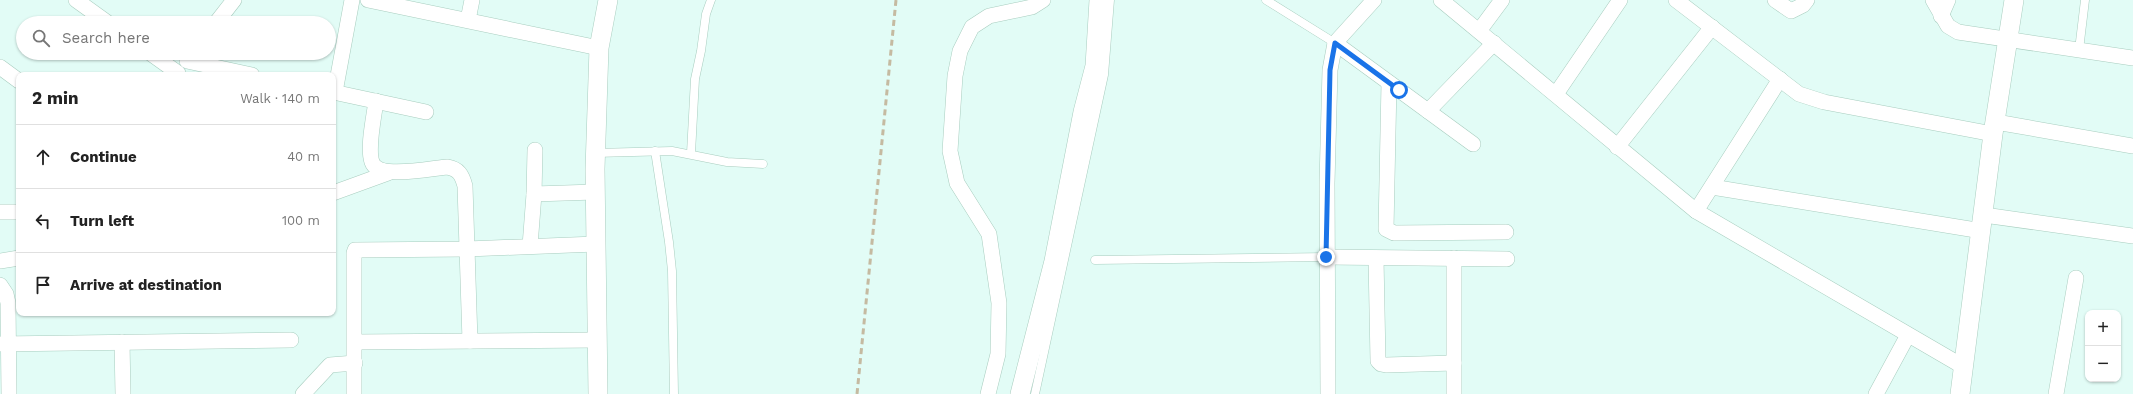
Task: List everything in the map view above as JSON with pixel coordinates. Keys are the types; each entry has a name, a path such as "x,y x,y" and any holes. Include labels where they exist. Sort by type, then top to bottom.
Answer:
{"street":[{"path":"76,0 98,16"},
{"path":"336,82 352,0"},
{"path":"368,0 599,48"},
{"path":"468,20 472,0"},
{"path":"598,394 595,153 599,48 608,0"},
{"path":"988,394 998,354 999,303 989,234 957,183 950,151 955,76 960,52 972,28 989,16 1032,7 1043,0"},
{"path":"1020,394 1054,261 1084,112 1095,66 1099,0"},
{"path":"1328,394 1326,257 1330,70 1335,43 1374,0"},
{"path":"1441,0 1696,211 1964,367"},
{"path":"1479,31 1502,0"},
{"path":"1556,94 1620,0"},
{"path":"1676,0 1799,94 1824,102 1994,128 2133,146"},
{"path":"1774,0 1791,10 1803,5 1807,0"},
{"path":"1933,0 1948,26 1958,32 2007,38 2133,58"},
{"path":"1941,16 1948,0"},
{"path":"1960,394 1994,128 2014,0"},
{"path":"220,16 229,2"},
{"path":"1617,147 1712,27"},
{"path":"1335,43 1473,144"},
{"path":"1428,111 1494,43"},
{"path":"159,60 174,72"},
{"path":"179,72 188,60"},
{"path":"200,60 242,72"},
{"path":"1696,211 1780,79"},
{"path":"1389,83 1384,224 1386,229 1394,233 1506,232"},
{"path":"336,92 426,112"},
{"path":"376,101 370,154 372,164 378,170 388,173"},
{"path":"530,246 534,194 535,150"},
{"path":"336,192 388,173 447,167 455,168 462,176 465,186 470,341"},
{"path":"1712,187 1983,223 2133,236"},
{"path":"534,194 595,192"},
{"path":"0,212 16,212"},
{"path":"354,394 355,250 596,244"},
{"path":"1326,257 1508,259"},
{"path":"0,260 16,258"},
{"path":"1376,258 1378,361 1381,364 1386,365 1454,362"},
{"path":"1454,258 1454,394"},
{"path":"2056,394 2076,278"},
{"path":"0,285 6,294 8,303 4,344 9,394"},
{"path":"1876,394 1908,335"},
{"path":"4,344 291,340"},
{"path":"354,342 597,340"},
{"path":"122,342 123,394"},
{"path":"303,394 330,365 354,364"}],"lane":[{"path":"691,153 695,79 702,52 706,14 711,0"},
{"path":"1035,394 1104,76 1110,0"},
{"path":"1266,0 1335,43"},
{"path":"2079,50 2085,0"},
{"path":"655,151 672,271 674,394"},
{"path":"595,153 655,151 691,153 727,162 763,164"},
{"path":"1095,260 1326,257"}],"railway":[{"path":"857,394 896,0"}],"route":[{"path":"1326,257 1326,183 1330,70 1335,43 1399,90"}]}
